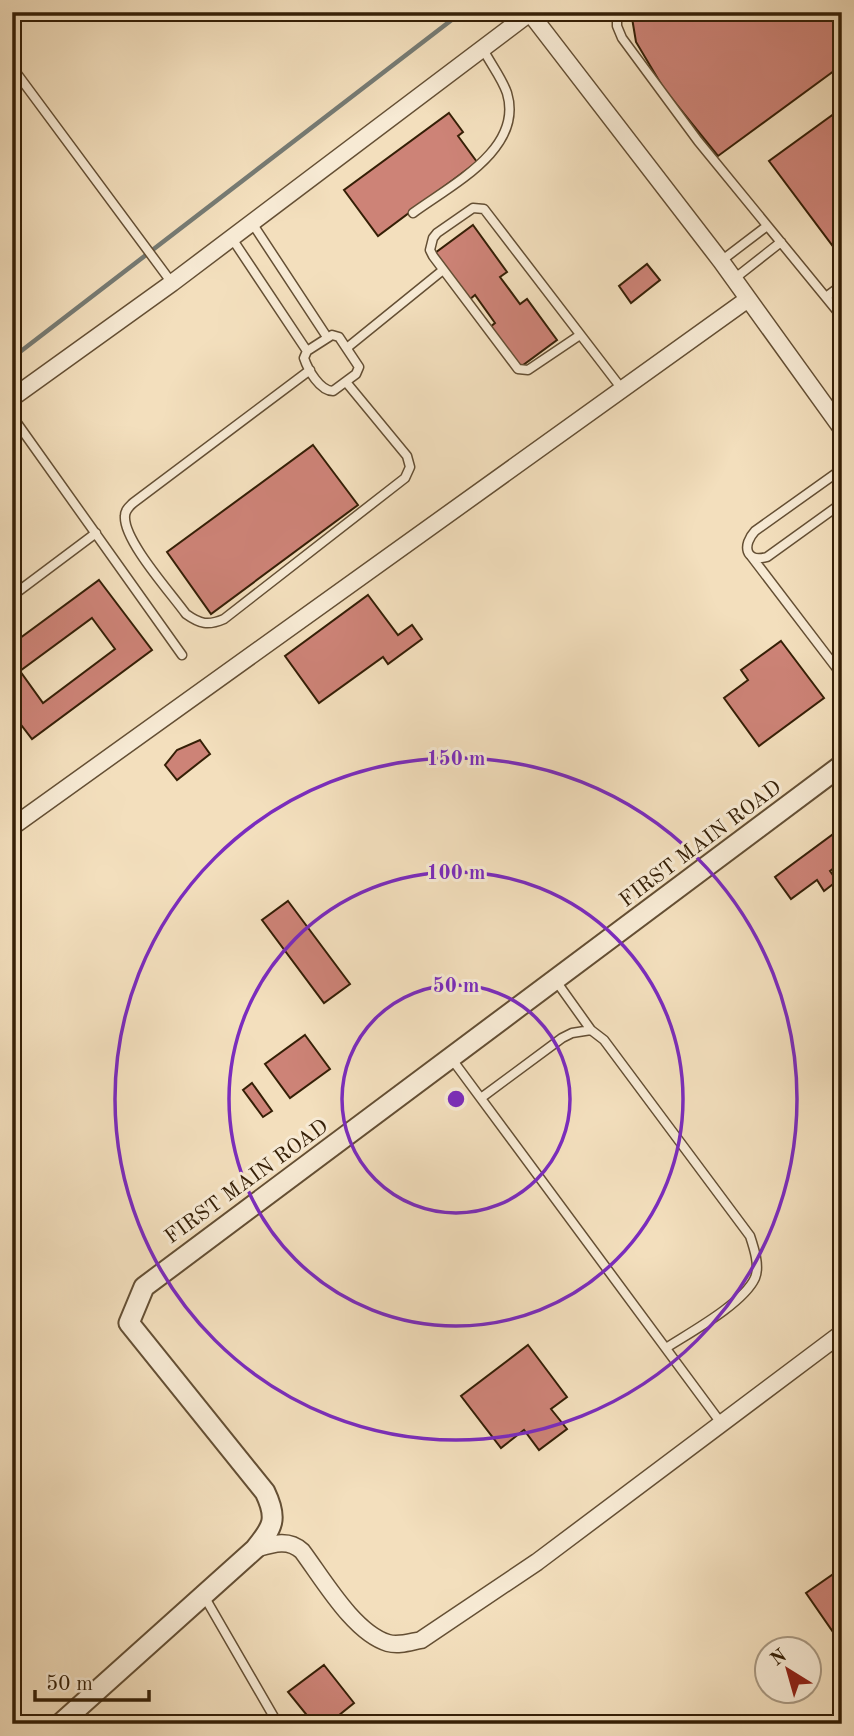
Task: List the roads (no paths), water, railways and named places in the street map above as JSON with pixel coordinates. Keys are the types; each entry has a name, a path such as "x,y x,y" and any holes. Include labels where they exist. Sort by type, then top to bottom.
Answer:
{"street":[{"path":"12,398 172,283 531,13 722,261 842,429"},
{"path":"12,827 748,299"},
{"name":"FIRST MAIN ROAD","path":"60,1724 256,1549 270,1531 274,1513 265,1492 129,1323 144,1287 842,765"},
{"path":"256,1549 279,1543 293,1544 302,1551 348,1612 372,1636 391,1644 421,1640 537,1562 842,1333"}],"lane":[{"path":"617,12 617,26 622,38 698,141 842,317"},
{"path":"413,213 483,161 499,145 508,128 507,91 483,49"},
{"path":"12,66 172,283"},
{"path":"580,335 528,370 518,369 430,250 433,238 474,208 484,209 622,389"},
{"path":"252,223 327,337"},
{"path":"722,261 767,226"},
{"path":"230,237 307,351"},
{"path":"734,279 781,242"},
{"path":"348,347 443,270"},
{"path":"826,298 842,285"},
{"path":"336,335 348,347 359,367 356,374 333,391 326,391 304,358 307,351 327,337 336,335"},
{"path":"310,370 126,511 124,519 130,538 186,614 198,622 211,625 224,619 405,478 410,467 407,456 346,382"},
{"path":"12,416 183,655"},
{"path":"838,670 746,549 746,543 755,531 842,469"},
{"path":"751,555 756,558 767,557 842,503"},
{"path":"12,596 96,533"},
{"path":"556,980 591,1030 604,1040 750,1236 754,1250 755,1277 748,1288 718,1314 666,1348"},
{"path":"481,1098 562,1038 572,1033 591,1030"},
{"path":"451,1058 721,1423"},
{"path":"204,1596 278,1724"}],"waterway":[{"path":"12,358 462,12"}]}
